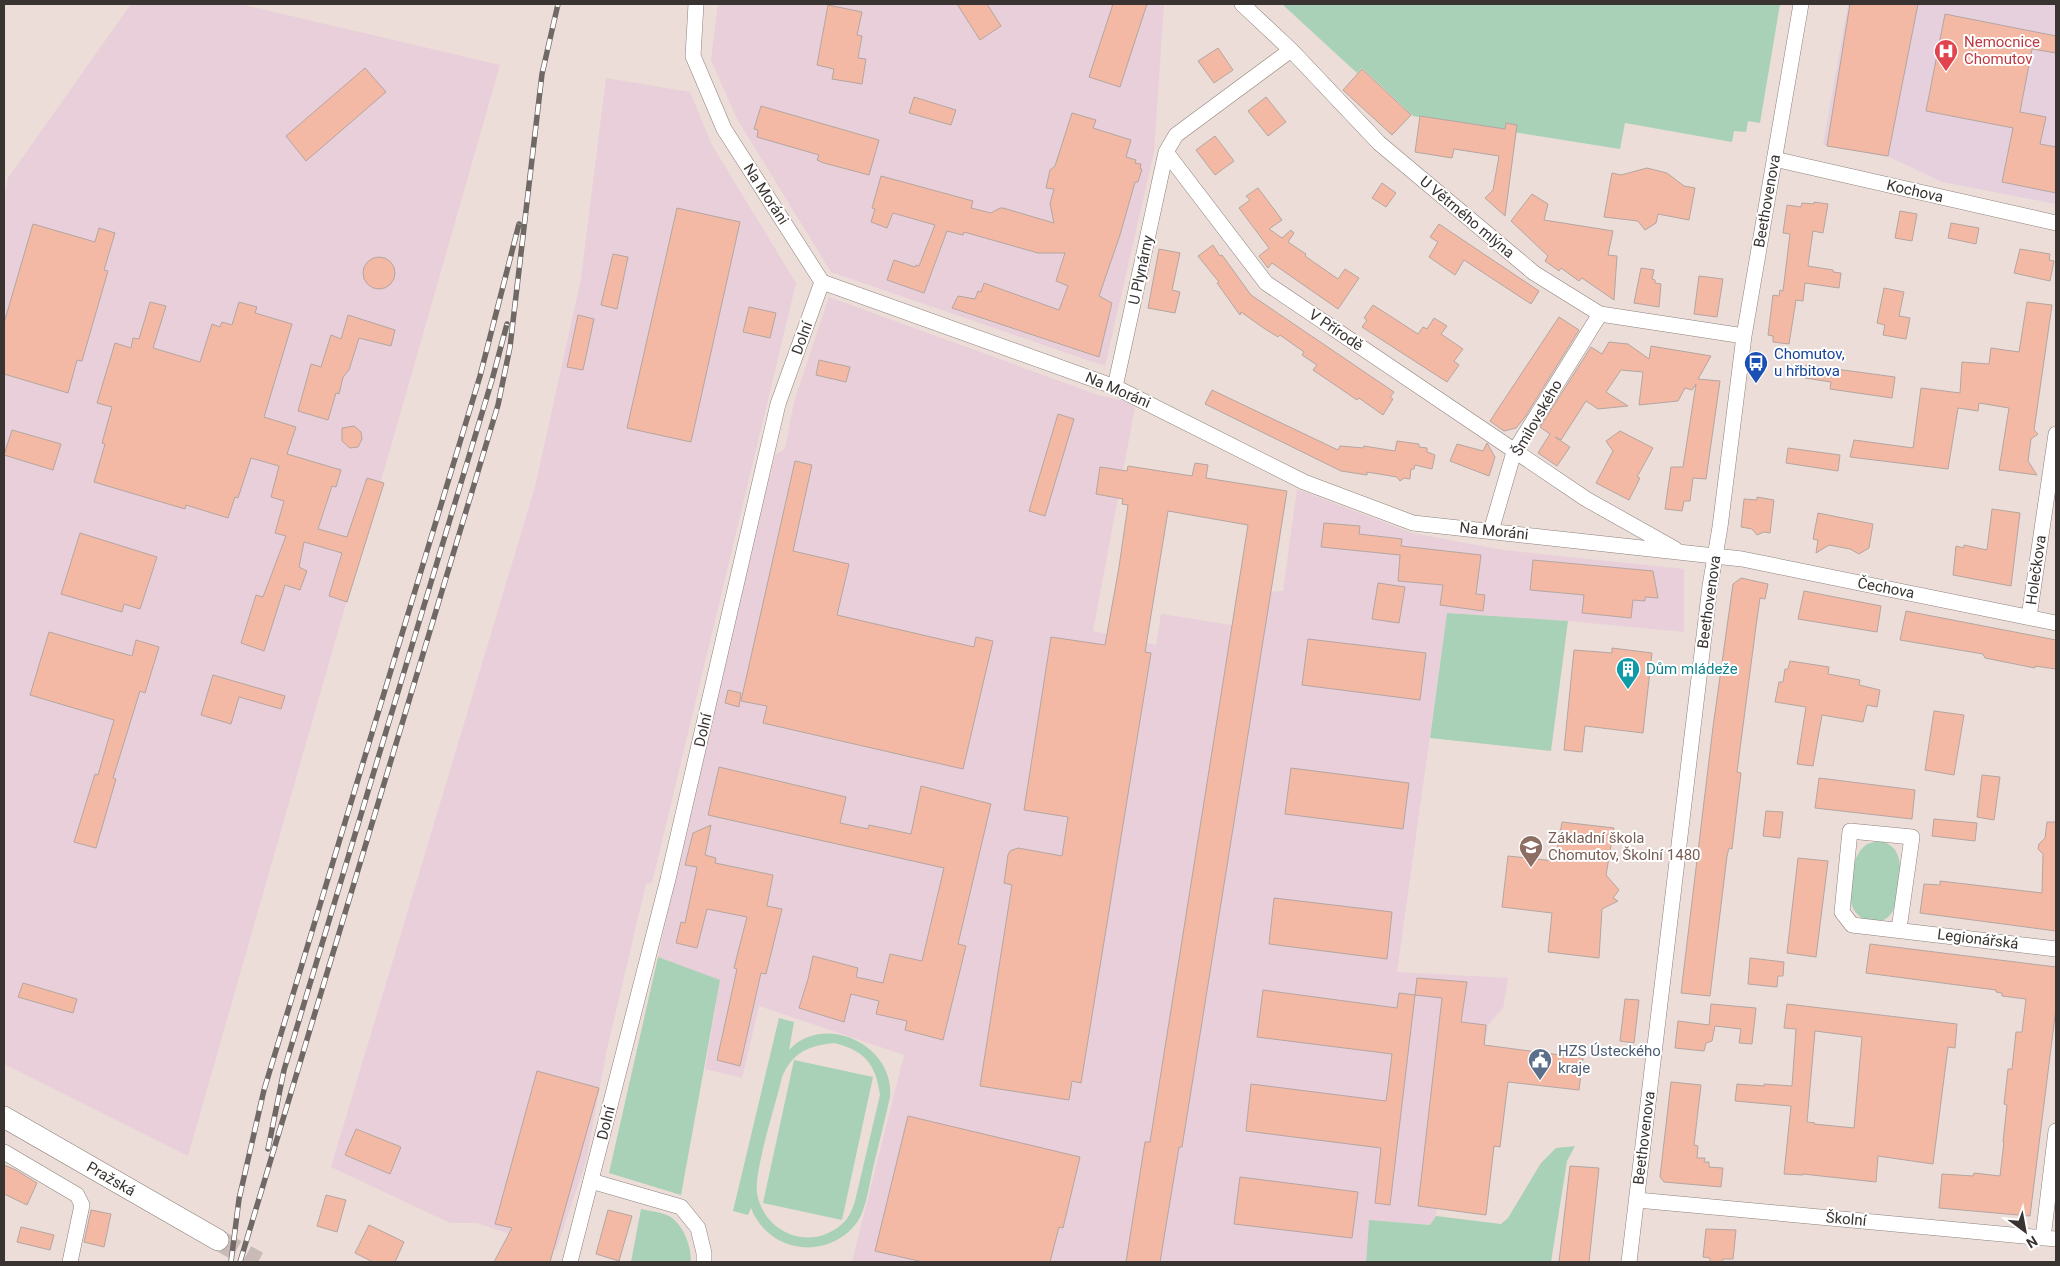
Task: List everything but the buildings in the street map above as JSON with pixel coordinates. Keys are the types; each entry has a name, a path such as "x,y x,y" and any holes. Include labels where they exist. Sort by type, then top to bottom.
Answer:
{"main road":[{"name":"Pražská","path":"4,1117 218,1240"}],"street":[{"name":"Na Moráni","path":"696,4 693,56 724,129 822,282 1115,387 1313,485 1413,523 1716,556"},
{"name":"U Větrného mlýna","path":"1242,4 1291,50 1379,143 1534,273 1600,314 1744,336"},
{"name":"Beethovenova","path":"1629,1262 1710,586 1716,556 1744,336 1801,4"},
{"path":"1166,152 1176,135 1291,50"},
{"name":"U Plynárny","path":"1115,387 1166,152"},
{"name":"V Přírodě","path":"1166,152 1266,283 1586,499 1681,553"},
{"name":"Kochova","path":"1774,159 2056,223"},
{"name":"Dolní","path":"570,1262 668,879 778,404 822,282"},
{"name":"Šmilovského","path":"1491,531 1514,452 1600,314"},
{"name":"Holečkova","path":"2029,617 2056,434"},
{"name":"Čechova","path":"1716,556 1742,559 2056,623"},
{"name":"Legionářská","path":"1899,929 1912,837 1850,831 1842,912 1852,925 1899,929 2056,949"},
{"path":"2049,1239 2056,1131"},
{"path":"4,1152 77,1195 82,1205 70,1262"},
{"path":"591,1181 681,1207 698,1228 704,1253 704,1262"},
{"name":"Školní","path":"1636,1200 2049,1239"}],"shaded area":[{"path":"131,4 240,4 500,65 188,1156 4,1064 4,200 8,178"},
{"path":"718,4 1164,4 1154,152 1105,366 831,272 736,117 711,60"},
{"name":"Nemocnice Chomutov","path":"1848,4 2056,4 2056,204 1942,182 1889,157 1823,145"},
{"path":"606,78 690,92 712,145 796,283 652,883 646,884 607,1049 586,1161 556,1250 477,1223 450,1223 331,1167 535,487 581,279"},
{"path":"829,297 1098,395 1125,401 1135,407 1093,631 1156,645 1161,614 1232,625 1270,592 1283,591 1297,489 1412,533 1503,550 1684,569 1684,632 1568,621 1447,613 1397,972 1508,978 1503,1008 1488,1025 1485,1044 1456,1041 1436,1216 1430,1225 1369,1220 1366,1262 852,1262 904,1055 759,1006 742,1078 705,1069 720,981 658,957 721,677 775,455 785,449 794,402"}],"green space":[{"path":"1282,4 1780,4 1760,123 1748,121 1746,132 1734,131 1732,142 1625,123 1620,149 1413,116 1362,68 1357,73"},
{"path":"1447,613 1568,621 1551,751 1430,738"},
{"path":"1881,841 1891,846 1898,856 1900,869 1898,896 1887,918 1882,921 1868,923 1853,909 1850,895 1850,880 1854,863 1861,850 1868,844"},
{"path":"658,957 720,980 681,1195 609,1173"},
{"path":"779,1018 794,1022 789,1050 804,1039 820,1034 838,1034 854,1040 869,1049 881,1062 889,1078 890,1097 866,1201 862,1213 851,1230 825,1245 815,1247 795,1246 781,1241 768,1233 758,1221 751,1208 748,1215 733,1211","holes":["834,1043 861,1054 867,1060 875,1075 880,1095 855,1201 847,1219 830,1232 817,1237 803,1237 779,1228 769,1219 761,1207 757,1193 757,1183 762,1153 786,1068 796,1056 809,1048"]},
{"path":"794,1060 873,1077 842,1220 763,1203"},
{"path":"1575,1146 1567,1161 1551,1262 1366,1262 1369,1220 1430,1225 1436,1216 1501,1224 1508,1218 1541,1163 1556,1148"},
{"path":"641,1209 669,1216 679,1225 686,1236 691,1262 631,1262"}],"tunnel":[{"path":"218,1240 258,1262"}],"railway":[{"path":"240,1262 498,405 510,347 542,74 558,4"},
{"path":"231,1262 239,1199 264,1090 480,376 519,224"},
{"path":"268,1149 284,1070 492,380 507,324"}],"place":[{"name":"Nemocnice Chomutov","path":"1946,72"},
{"name":"Chomutov, u hřbitova","path":"1756,384"},
{"name":"Dům mládeže","path":"1628,690"},
{"name":"Základní škola Chomutov, Školní 1480","path":"1531,868"},
{"name":"HZS Ústeckého kraje","path":"1540,1081"}]}
